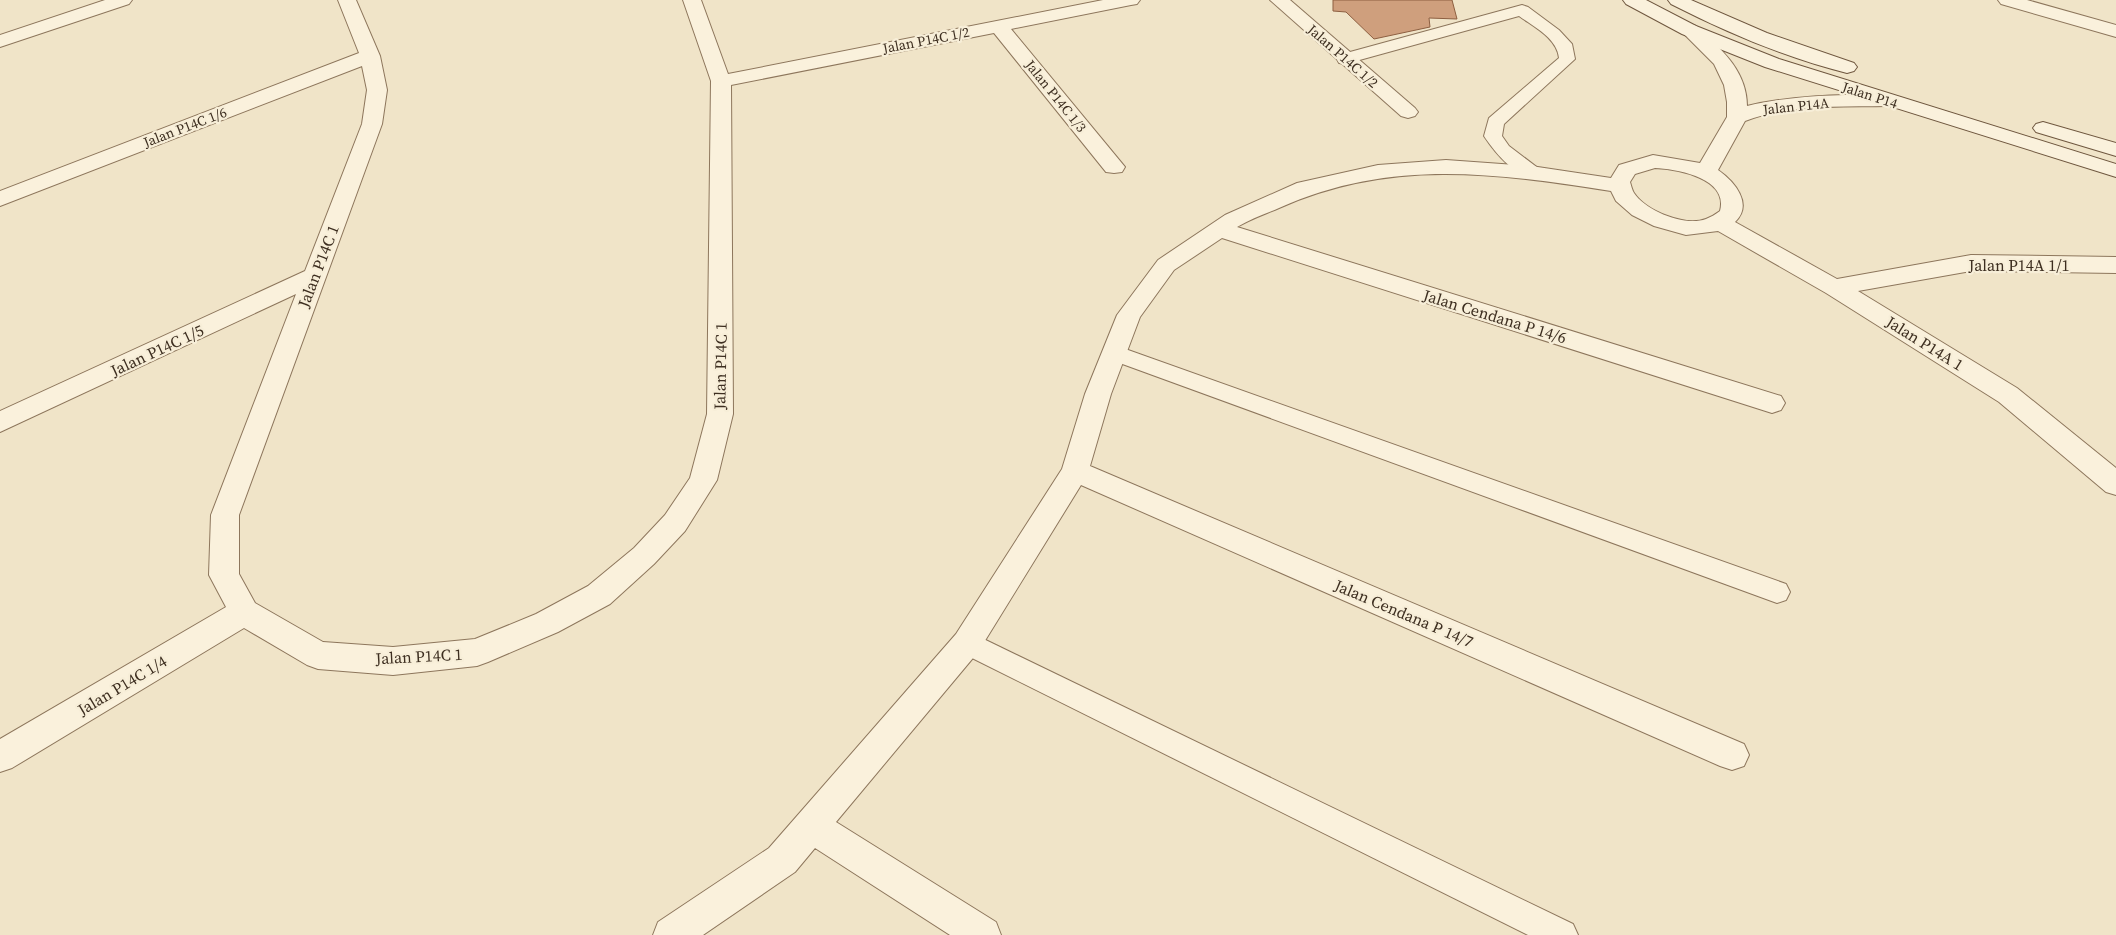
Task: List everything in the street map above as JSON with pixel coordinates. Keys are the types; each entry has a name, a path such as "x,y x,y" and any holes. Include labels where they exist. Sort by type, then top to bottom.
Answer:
{"street":[{"path":"0,40 123,0"},
{"name":"Jalan P14C 1","path":"347,0 370,56 377,90 372,124 225,515 224,575 244,612 318,655 393,661 477,652 547,623 599,595 644,556 675,523 703,480 720,414 721,81 698,12 692,0"},
{"name":"Jalan P14C 1/2","path":"721,81 1131,0"},
{"name":"Jalan P14C 1/2","path":"1278,0 1408,112"},
{"name":"Jalan P14","path":"1632,0 1689,30 1772,63 2116,171"},
{"name":"Jalan P14","path":"1677,0 1713,19 1765,40 1930,94 2116,150"},
{"path":"2007,0 2116,31"},
{"name":"Jalan P14C 1/3","path":"998,25 1114,167"},
{"path":"1689,30 1722,61 1734,85 1737,117 1705,172"},
{"name":"Jalan P14C 1/6","path":"0,199 370,56"},
{"name":"Jalan P14A","path":"1737,117 1752,110 1775,106 1886,100"},
{"path":"1670,162 1705,172 1720,182 1729,193 1733,204 1730,215 1720,222 1704,226 1685,227 1665,223 1632,206 1623,196 1619,186 1620,177 1627,169 1638,164 1670,162"},
{"path":"671,935 782,860 967,644 1075,471 1098,394 1129,315 1166,265 1233,220 1305,188 1378,171 1446,166 1531,172 1619,186"},
{"name":"Jalan P14A 1","path":"1720,222 1834,287 2008,395 2116,484"},
{"name":"Jalan Cendana P 14/6","path":"1218,229 1772,403"},
{"name":"Jalan P14A 1/1","path":"1834,287 1971,263 2116,265"},
{"name":"Jalan P14C 1/5","path":"0,422 313,277"},
{"name":"Jalan Cendana P 14/7","path":"1075,471 1732,755"},
{"name":"Jalan P14C 1/4","path":"0,757 244,612"},
{"path":"811,826 983,935"}],"lane":[{"path":"1345,59 1522,10 1553,33 1566,47 1567,59 1495,122 1493,136 1502,150 1531,172"},
{"path":"1114,353 1777,592"},
{"path":"967,644 1562,935"}],"building":[{"path":"1333,0 1452,0 1457,19 1429,18 1430,27 1374,39 1346,12 1333,11"}]}
